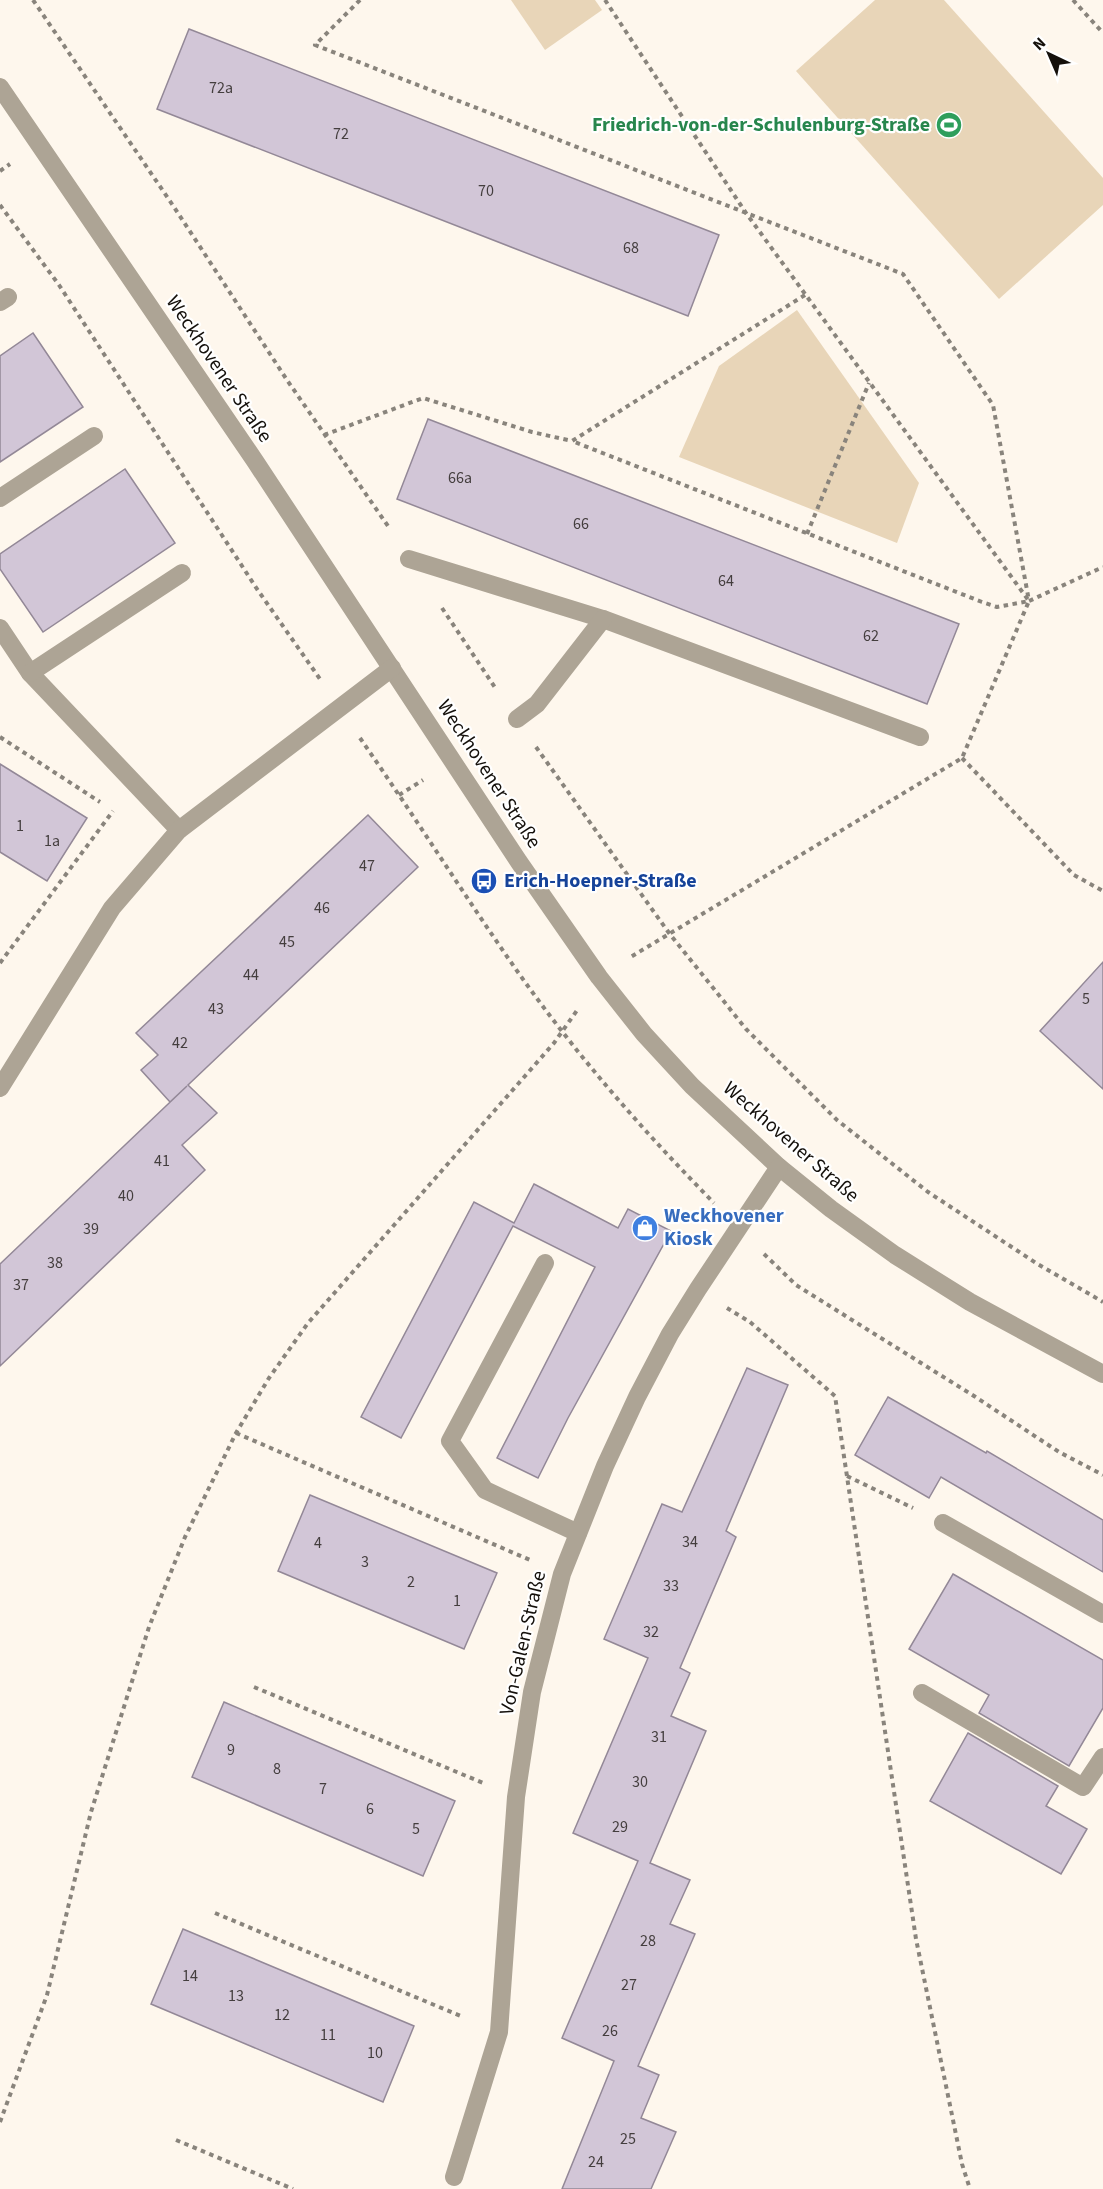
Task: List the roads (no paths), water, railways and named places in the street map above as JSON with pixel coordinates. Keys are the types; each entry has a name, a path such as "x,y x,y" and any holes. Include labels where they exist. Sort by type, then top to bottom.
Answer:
{"street":[{"name":"Weckhovener Straße","path":"0,87 255,461 519,862 599,977 644,1034 692,1086 779,1167 831,1209 895,1255 970,1302 1103,1374"},
{"path":"0,498 94,436"},
{"path":"409,559 603,619 920,737"},
{"path":"30,673 182,573"},
{"path":"517,719 537,704 603,619"},
{"path":"0,628 30,673 179,830"},
{"path":"0,1089 112,908 179,830 392,668"},
{"name":"Von-Galen-Straße","path":"454,2177 499,2032 516,1797 532,1692 562,1574 605,1466 637,1397 670,1335 779,1167"},
{"path":"545,1263 450,1442 485,1491 578,1533"},
{"path":"943,1523 1103,1614"},
{"path":"922,1693 1083,1786 1103,1757"}],"place":[{"name":"Friedrich-von-der-Schulenburg-Straße","path":"949,125"},
{"name":"Erich-Hoepner-Straße","path":"484,881"},
{"name":"Weckhovener Kiosk","path":"645,1228"}]}
